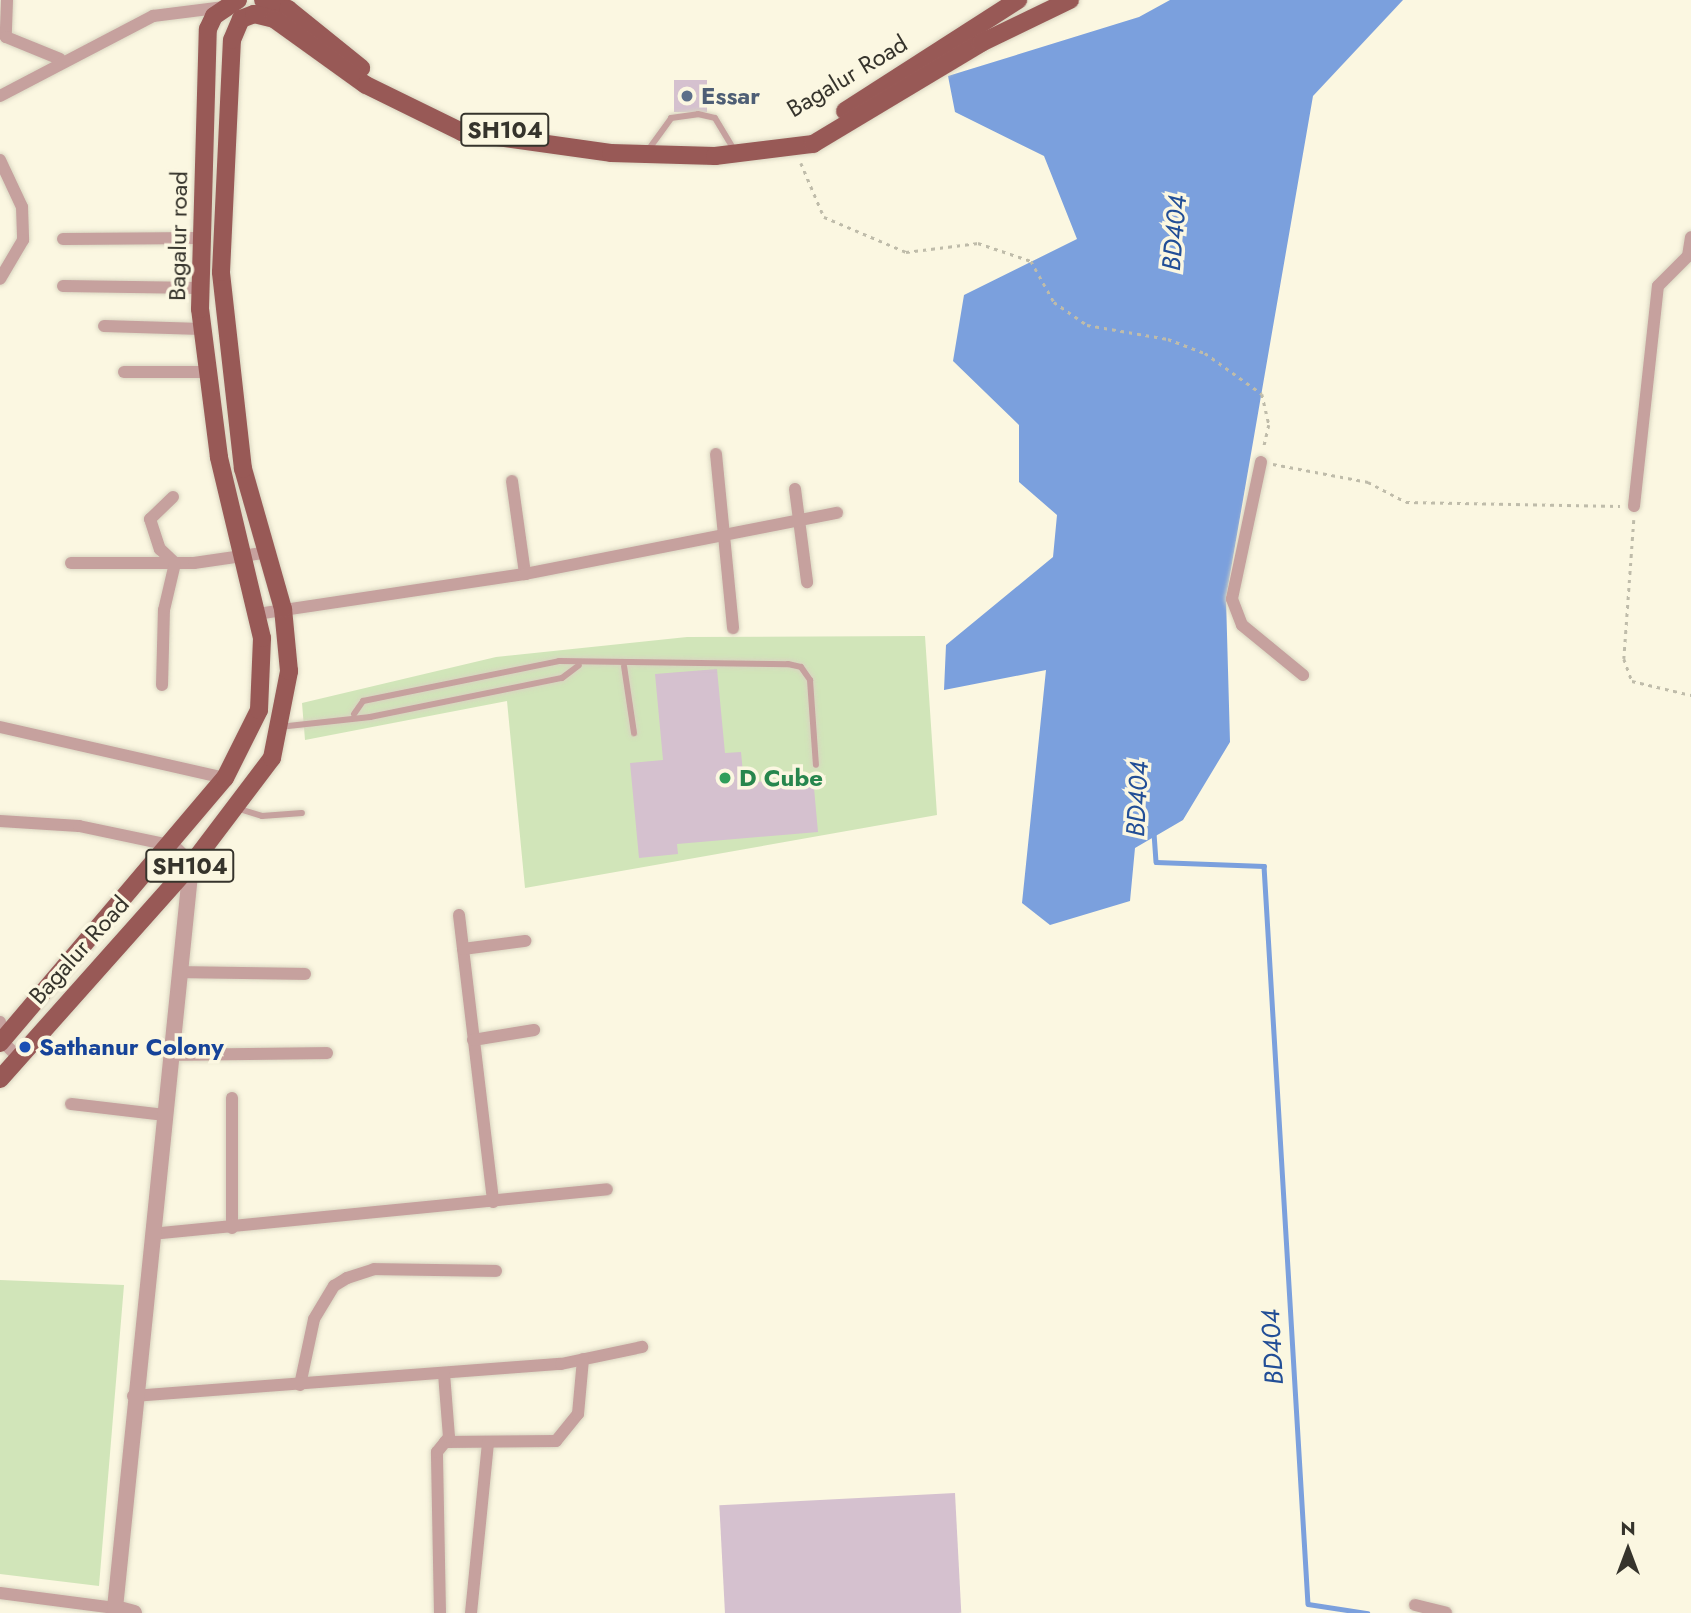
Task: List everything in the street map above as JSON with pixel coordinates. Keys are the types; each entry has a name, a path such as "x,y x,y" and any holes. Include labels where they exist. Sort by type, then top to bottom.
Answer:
{"main road":[{"name":"Bagalur Road","path":"263,0 288,9 390,87 474,127 651,146 733,148 793,144"},
{"name":"Bagalur Road","path":"0,1079 191,865 272,758 289,671 283,609 269,552 243,469 220,272 230,64 247,13 282,24 366,85 461,132 611,153 715,156 793,144 1018,0"},
{"name":"Bagalur road","path":"793,144 981,43 1070,0"},
{"name":"Bagalur road","path":"219,457 202,329 200,288 208,29 225,6"},
{"name":"Bagalur Road","path":"1,1042 225,778 259,710 257,614 246,558 219,457"}],"street":[{"path":"7,0 6,37 60,59"},
{"path":"1,94 60,59 164,12 225,6 247,13"},
{"path":"0,160 22,207 23,240 0,278"},
{"path":"1634,506 1658,286 1688,256 1691,237"},
{"path":"63,239 201,239"},
{"path":"63,286 200,288"},
{"path":"104,326 202,329"},
{"path":"124,372 207,372"},
{"path":"716,454 733,628"},
{"path":"1261,462 1232,599 1242,625 1303,675"},
{"path":"512,481 525,574"},
{"path":"795,489 807,582"},
{"path":"173,497 150,519 155,541 174,564"},
{"path":"257,614 525,574 837,513"},
{"path":"71,563 174,564 246,558 269,552"},
{"path":"162,685 164,610 174,564"},
{"path":"0,727 225,778"},
{"path":"0,821 79,826 170,845 191,865 134,1396 115,1608"},
{"path":"459,915 493,1202"},
{"path":"463,949 525,941"},
{"path":"180,972 305,974"},
{"path":"0,1022 1,1042 18,1057"},
{"path":"473,1040 534,1030"},
{"path":"172,1055 327,1053"},
{"path":"232,1098 232,1228"},
{"path":"71,1104 165,1115"},
{"path":"152,1234 607,1189"},
{"path":"300,1385 314,1319 334,1286 347,1278 374,1269 496,1271"},
{"path":"134,1396 444,1374 583,1359 642,1347"},
{"path":"445,1442 556,1441 578,1414 583,1359"},
{"path":"440,1613 437,1452 445,1442 444,1374"},
{"path":"471,1613 488,1443"},
{"path":"0,1593 67,1607 115,1608 134,1613"},
{"path":"1415,1605 1446,1613"}],"lane":[{"path":"651,146 671,118 698,114 715,118 733,148"},
{"path":"354,714 363,701 559,661 579,665 801,667 810,680 816,765"},
{"path":"278,727 354,714 369,717 562,678 579,665"},
{"path":"624,666 634,733"},
{"path":"235,807 262,817 302,813"}],"path":[{"path":"793,144 824,217 906,252 978,243 1031,261 1054,302 1087,325 1168,339 1233,370 1262,394 1269,425 1261,462 1368,482 1406,502 1634,506 1624,659 1632,681 1691,695"}],"green space":[{"name":"D Cube","path":"925,636 937,815 525,888 507,701 305,740 302,703 496,657 687,637"},
{"path":"0,1280 124,1285 99,1586 0,1574"}],"water":[{"path":"1170,0 1403,0 1313,96 1226,598 1230,742 1183,820 1135,848 1130,901 1050,925 1022,903 1046,670 944,690 946,645 1053,557 1057,515 1019,482 1019,425 953,361 964,295 1077,239 1044,156 955,112 948,76 1139,17"}],"building":[{"path":"674,80 707,80 707,112 674,112"},
{"path":"717,669 725,753 741,752 744,783 813,777 818,832 677,844 678,854 639,858 630,763 663,760 655,674"},
{"path":"955,1493 961,1613 725,1613 719,1505"}],"waterway":[{"name":"BD404","path":"1154,833 1156,862 1264,866 1308,1604 1367,1613"}],"place":[{"name":"Essar","path":"687,96"},
{"name":"D Cube","path":"725,778"},
{"name":"Sathanur Colony","path":"25,1047"}]}
